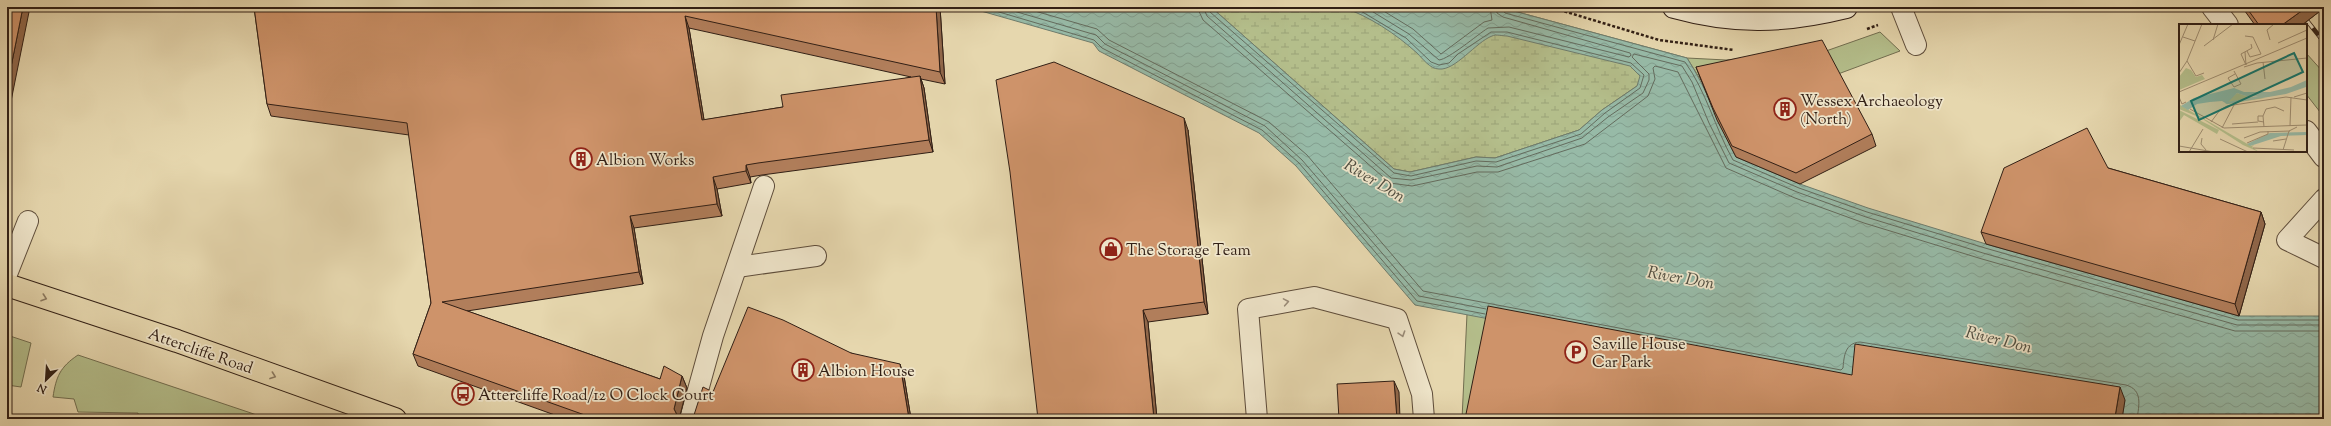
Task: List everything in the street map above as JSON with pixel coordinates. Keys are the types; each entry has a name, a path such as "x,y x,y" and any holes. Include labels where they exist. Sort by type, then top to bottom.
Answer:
{"main road":[{"path":"1674,7 1725,19 1749,21 1784,19 1846,7"},
{"path":"2213,7 2226,24"},
{"path":"2307,133 2324,156"},
{"name":"Attercliffe Road","path":"7,285 177,341 395,419"}],"lane":[{"path":"1901,7 1916,45"},
{"path":"690,419 713,336 764,186"},
{"path":"2324,199 2288,240 2324,258"},
{"path":"7,274 28,220"},
{"path":"737,267 816,256"},
{"path":"1257,419 1248,309 1314,298 1397,319 1422,394 1424,419"}],"path":[{"path":"1550,7 1560,10"}],"green space":[{"path":"1211,7 1499,7 1687,58 1637,86 1602,110 1579,130 1495,158 1476,157 1410,172 1394,169"},
{"path":"1880,32 1900,51 1838,74 1702,82 1687,58 1726,60 1826,51"},
{"path":"2307,54 2324,73 2324,117 2307,95"},
{"path":"1467,314 1492,319 1472,419 1462,419"},
{"path":"7,335 31,343 21,387 7,385"},
{"path":"78,355 267,419 138,419 138,413 78,412 74,399 53,397 57,378 63,368"}],"water":[{"name":"River Don","path":"967,7 1211,7 1394,169 1410,172 1476,157 1495,158 1579,130 1602,110 1637,86 1640,76 1630,66 1507,36 1497,35 1486,39 1452,66 1436,69 1430,66 1409,46 1382,26 1362,15 1342,7 1499,7 1687,58 1701,82 1736,157 1800,184 1868,208 1986,244 2239,316 2324,316 2324,419 2122,419 2125,400 1840,385 1415,305 1296,166 1259,133 1099,51 1093,43"}],"building":[{"path":"7,7 23,7 7,87"},
{"name":"Albion Works","path":"254,7 936,7 940,72 685,16 702,120 783,107 781,95 920,76 929,140 746,165 746,171 713,177 717,204 630,216 639,272 442,302 660,379 664,366 682,376 674,409 677,415 683,418 694,415 703,387 713,392 748,307 783,320 851,353 900,364 909,419 596,419 413,354 431,303 407,123 267,104"},
{"path":"2246,7 2307,7 2283,24 2258,24"},
{"name":"Wessex Archaeology (North)","path":"1822,40 1872,134 1796,173 1732,146 1713,108 1696,67"},
{"name":"The Storage Team","path":"1054,62 1184,118 1204,302 1143,310 1154,419 1038,419 1010,172 996,80"},
{"path":"2087,128 2108,168 2261,212 2235,304 1981,232 2004,168"},
{"path":"1488,306 1852,375 1855,344 2120,387 2115,417 2132,419 1465,419"},
{"path":"1394,381 1397,419 1339,419 1337,384"}],"railway":[{"path":"2296,7 2324,42"}],"place":[{"name":"Wessex Archaeology (North)","path":"1785,109"},
{"name":"Albion Works","path":"581,159"},
{"name":"The Storage Team","path":"1111,249"},
{"name":"Saville House Car Park","path":"1576,352"},
{"name":"Albion House","path":"803,370"},
{"name":"Attercliffe Road/12 O Clock Court","path":"463,394"}]}
